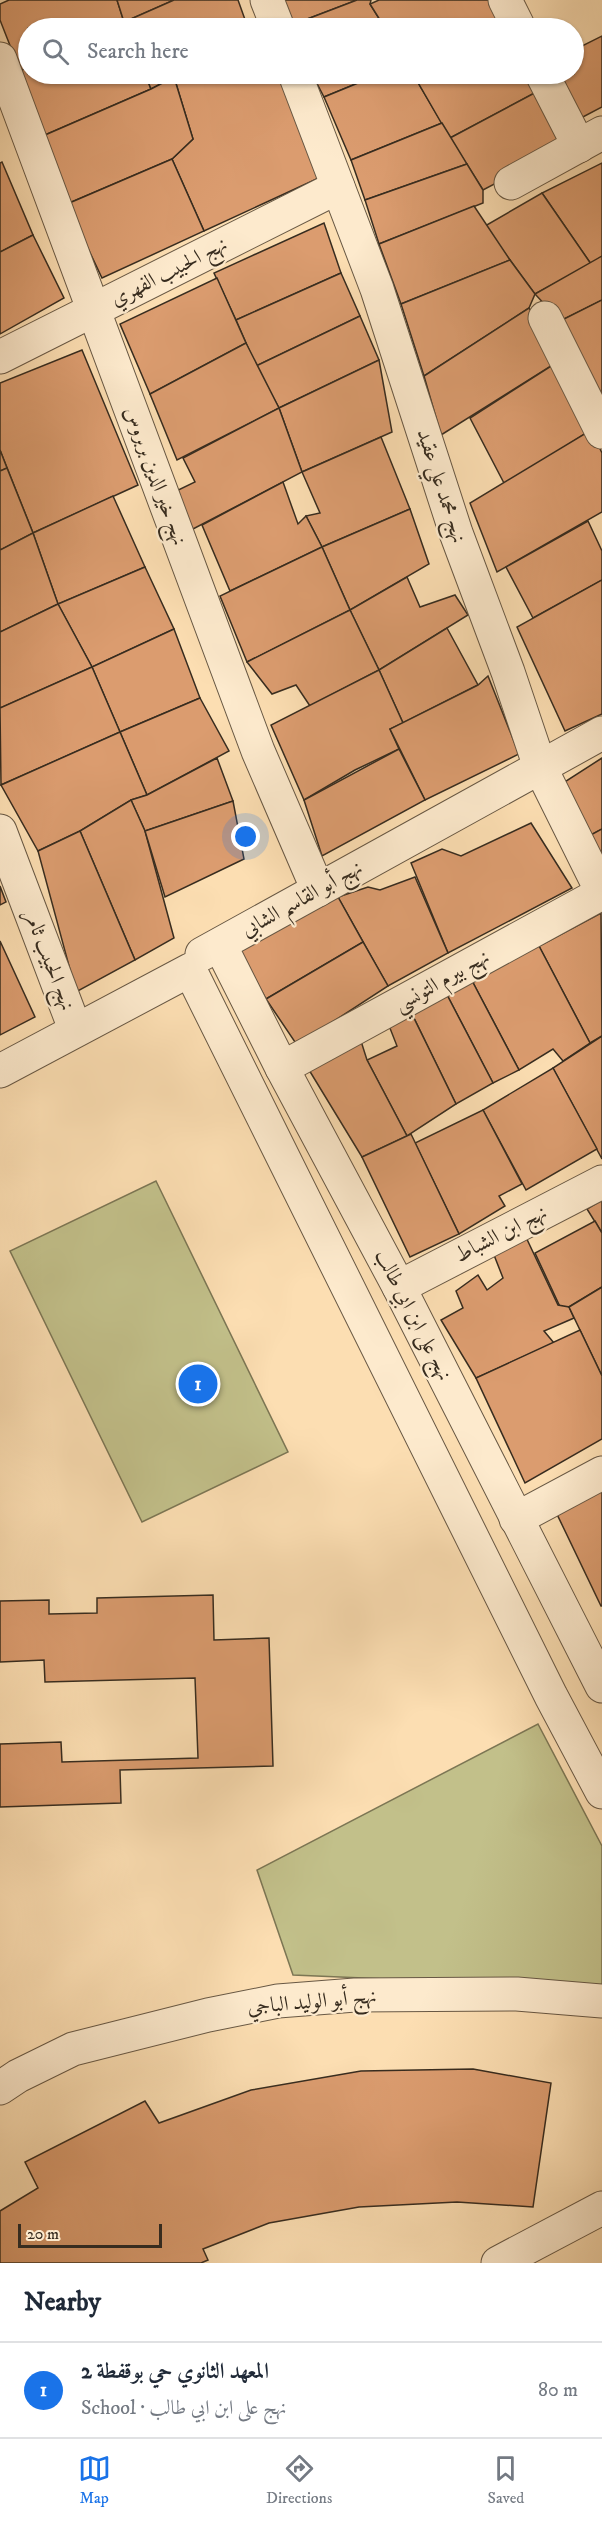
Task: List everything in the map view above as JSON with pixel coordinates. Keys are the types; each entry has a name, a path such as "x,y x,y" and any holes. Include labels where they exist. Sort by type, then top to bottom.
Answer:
{"street":[{"path":"267,0 274,18"},
{"path":"505,0 514,18"},
{"name":"نهج خير الدين بربروس","path":"0,59 258,751 318,890"},
{"name":"نهج محمد علي عقيد","path":"299,84 377,289 456,533 508,672 540,767 602,892"},
{"path":"512,183 590,140 549,84"},
{"name":"نهج الحبيب الفهري","path":"0,357 338,188"},
{"path":"545,318 602,432"},
{"name":"نهج أبو القاسم الشابي","path":"0,1059 220,945 602,733"},
{"name":"نهج الحبيب ثامر","path":"0,831 72,1021"},
{"name":"نهج بيرم التونسي","path":"282,1068 602,892"},
{"name":"نهج على ابن ابي طالب","path":"220,945 282,1068 399,1287 516,1519 593,1646 602,1686"},
{"path":"0,1071 190,970 551,1696 602,1792"},
{"name":"نهج ابن الشباط","path":"399,1287 602,1182"},
{"path":"516,1519 602,1473"},
{"name":"نهج أبو الوليد الباجي","path":"0,2088 18,2076 73,2049 208,2015 278,2001 355,1995 517,1994 602,2001"},
{"path":"498,2263 602,2208"},
{"path":"544,2263 602,2233"}],"shaded area":[{"path":"156,1181 288,1452 142,1522 10,1251"},
{"path":"538,1724 602,1846 602,1988 293,1975 257,1870"}],"building":[{"path":"9,0 117,0 123,18 18,18 18,66 0,20 0,4"},
{"path":"117,0 174,0 133,18 123,18"},
{"path":"174,0 238,0 244,18 133,18"},
{"path":"283,0 357,0 310,18 287,18"},
{"path":"357,0 371,0 370,4 379,18 310,18"},
{"path":"379,0 494,0 503,18 379,18 370,4"},
{"path":"602,36 602,107 581,118 562,84 584,84 584,45"},
{"path":"25,84 149,84 151,89 45,135"},
{"path":"149,84 161,84 151,89"},
{"path":"161,84 176,84 193,139 172,159 67,204 45,135"},
{"path":"176,84 288,84 321,177 204,231 172,159 193,139"},
{"path":"317,84 356,84 324,97"},
{"path":"356,84 419,84 442,123 351,160 324,97"},
{"path":"419,84 539,84 542,89 450,138"},
{"path":"542,89 570,144 483,190 450,138"},
{"path":"442,123 467,164 365,200 351,160"},
{"path":"172,159 204,231 102,278 67,204"},
{"path":"2,162 33,235 0,252 0,163"},
{"path":"602,163 602,256 591,264 542,193"},
{"path":"467,164 483,190 483,203 379,244 365,200"},
{"path":"542,193 591,264 535,294 485,226"},
{"path":"474,206 510,260 401,304 379,244"},
{"path":"324,223 341,273 236,320 214,273"},
{"path":"33,235 64,298 0,334 0,252"},
{"path":"602,256 602,300 560,321 535,294"},
{"path":"510,260 535,294 529,308 424,376 401,304"},
{"path":"341,273 360,316 256,366 236,320"},
{"path":"217,278 246,343 150,394 120,324"},
{"path":"602,300 602,408 560,321"},
{"path":"529,308 559,361 441,435 424,376"},
{"path":"360,316 379,360 279,408 256,366"},
{"path":"246,343 279,408 177,460 150,394"},
{"path":"82,350 138,485 33,533 0,450 0,383"},
{"path":"379,360 392,432 302,472 279,408"},
{"path":"559,361 591,430 505,485 470,418"},
{"path":"279,408 302,472 193,529 170,494 195,482 183,458"},
{"path":"591,430 602,453 602,512 497,572 470,503"},
{"path":"381,437 410,509 322,547 306,516 320,513 302,472"},
{"path":"0,450 7,468 0,471"},
{"path":"7,468 33,533 0,550 0,471"},
{"path":"283,482 298,524 306,516 322,547 230,591 202,525"},
{"path":"113,496 145,567 58,604 33,533"},
{"path":"410,509 429,564 350,610 322,547"},
{"path":"588,521 602,551 602,580 533,618 506,567"},
{"path":"33,533 58,604 0,632 0,550"},
{"path":"322,547 350,610 247,662 220,596"},
{"path":"145,567 174,629 92,667 58,604"},
{"path":"407,577 420,607 455,595 468,615 379,670 350,610"},
{"path":"602,580 602,714 565,731 517,627"},
{"path":"58,604 92,667 0,708 0,632"},
{"path":"350,610 379,670 310,706 296,685 272,694 247,662"},
{"path":"447,628 478,685 403,723 379,670"},
{"path":"174,629 200,698 120,732 92,667"},
{"path":"92,667 120,732 1,785 0,708"},
{"path":"379,670 403,723 390,729 399,749 355,770 304,800 271,725"},
{"path":"488,676 519,754 425,800 390,729 478,685"},
{"path":"200,698 229,751 147,795 120,732"},
{"path":"120,732 147,795 131,800 80,831 38,851 1,785"},
{"path":"399,749 425,800 322,856 304,800"},
{"path":"217,758 233,801 145,831 131,800 147,795"},
{"path":"602,758 602,829 587,837 563,783"},
{"path":"131,800 145,831 174,938 135,960 80,831"},
{"path":"233,801 244,859 165,897 145,831"},
{"path":"531,823 572,888 448,953 411,863 442,849 461,856"},
{"path":"602,829 602,870 587,837"},
{"path":"80,831 135,960 76,992 38,851"},
{"path":"415,877 448,953 388,986 338,897 368,887 380,890"},
{"path":"0,886 6,902 0,905"},
{"path":"338,897 363,942 266,999 240,951"},
{"path":"601,913 602,1036 590,1043 539,946"},
{"path":"0,941 35,1017 0,1035"},
{"path":"363,942 388,986 297,1045 266,999"},
{"path":"539,946 590,1043 563,1061 553,1049 519,1070 469,975"},
{"path":"469,975 519,1070 493,1083 445,991"},
{"path":"445,991 493,1083 456,1104 409,1008"},
{"path":"409,1008 456,1104 407,1136 367,1060 397,1046 386,1018"},
{"path":"602,1036 602,1159 553,1068"},
{"path":"360,1038 367,1060 407,1136 362,1157 306,1065"},
{"path":"553,1068 597,1149 526,1190 483,1110"},
{"path":"483,1110 522,1184 499,1196 505,1206 459,1234 415,1143"},
{"path":"411,1134 459,1234 410,1257 362,1157"},
{"path":"602,1200 602,1233 587,1209"},
{"path":"595,1221 602,1233 602,1287 562,1311 535,1253"},
{"path":"524,1233 558,1305 569,1307 574,1318 544,1331 554,1343 476,1378 441,1320 463,1308 456,1291 478,1275 487,1290 503,1278 494,1255"},
{"path":"602,1287 602,1376 569,1307"},
{"path":"580,1330 602,1376 602,1439 525,1483 476,1378"},
{"path":"602,1486 602,1606 601,1606 554,1508"},
{"path":"213,1595 214,1640 269,1638 273,1766 120,1770 121,1803 0,1807 0,1744 61,1742 62,1762 198,1758 195,1678 45,1682 44,1660 0,1662 0,1601 49,1600 49,1614 97,1613 97,1598"},
{"path":"473,2069 551,2083 533,2207 457,2202 359,2207 269,2223 203,2249 208,2260 201,2263 0,2263 0,2211 38,2188 25,2162 145,2101 159,2123 251,2090 361,2071"}],"place":[{"name":"المعهد الثانوي حي بوقفطة 2","path":"198,1384"}]}
